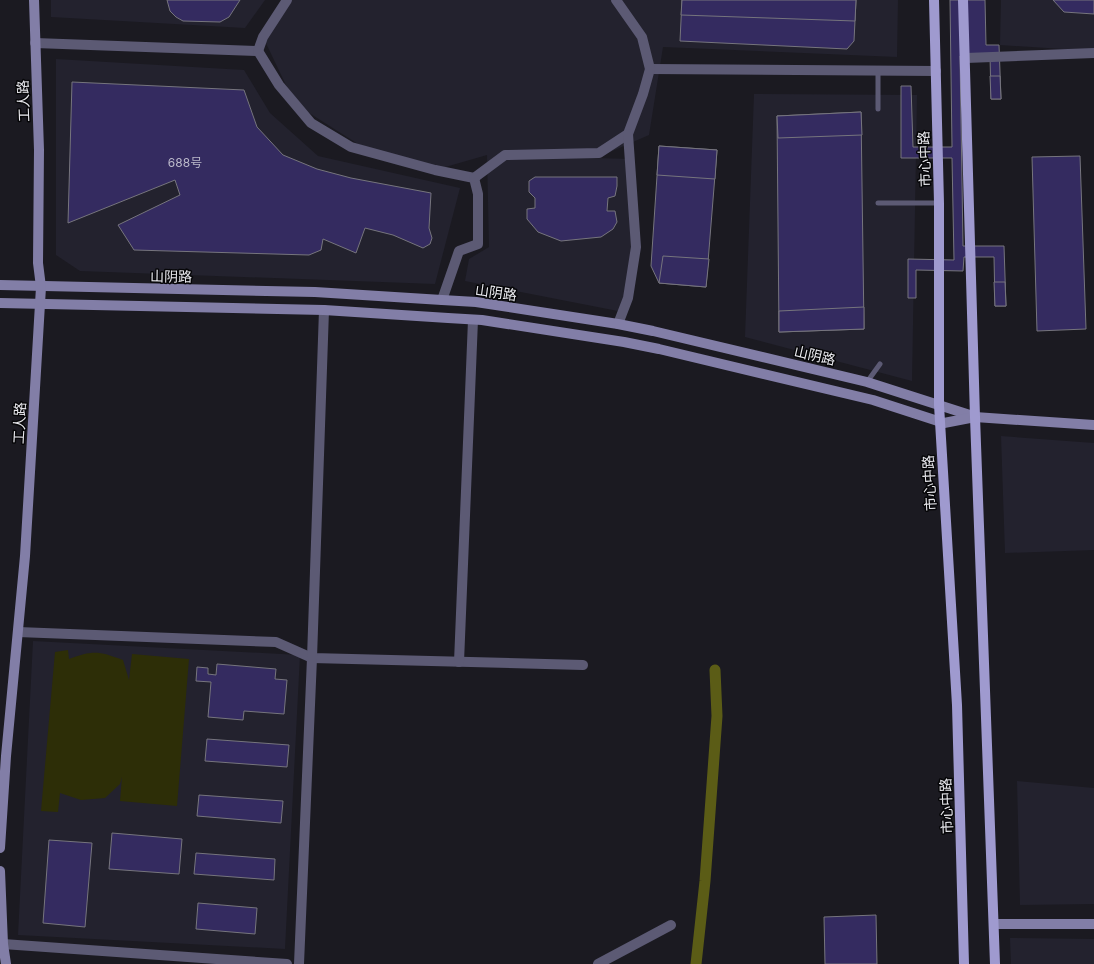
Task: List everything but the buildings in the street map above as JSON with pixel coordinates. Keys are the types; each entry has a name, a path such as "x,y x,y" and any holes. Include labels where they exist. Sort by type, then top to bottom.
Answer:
{"main road":[{"name":"工人路","path":"0,848 6,756 25,556 41,287 38,263 39,150 34,0"},
{"name":"市心中路","path":"934,0 939,203 939,405 957,705 964,964"},
{"path":"964,0 975,417 995,964"},
{"name":"山阴路","path":"0,286 315,292 476,302 618,324 867,382 975,417 1094,425"},
{"name":"山阴路","path":"0,303 324,310 473,320 624,342 659,349 873,400 944,423 975,417"},
{"path":"0,871 3,944 6,964"},
{"path":"994,924 1090,924"}],"street":[{"path":"258,51 263,37 287,0"},
{"path":"616,0 642,37 650,69 643,94 628,134 636,247 628,298 618,324"},
{"path":"35,43 258,51"},
{"path":"258,51 278,85 311,123 351,147 435,170 474,178 505,155 599,153 628,134"},
{"path":"966,58 1094,54"},
{"path":"650,69 936,71"},
{"path":"442,300 459,251 478,244 478,194 474,178"},
{"path":"299,964 312,658 324,310"},
{"path":"459,662 473,320"},
{"path":"18,632 276,642 312,658 583,666"},
{"path":"598,964 672,925"},
{"path":"3,944 287,964"}],"lane":[{"path":"878,70 878,109"},
{"path":"878,203 939,203"},
{"path":"867,382 880,364"}],"shaded area":[{"path":"51,0 265,0 245,28 51,17"},
{"path":"290,0 898,0 897,57 663,47 649,135 601,156 524,156 630,159 632,273 623,312 465,281 469,259 489,247 487,155 435,170 358,144 295,104 263,37"},
{"path":"1001,0 1094,0 1094,51 1000,45"},
{"path":"56,59 244,70 270,113 318,156 460,188 435,284 80,271 56,255"},
{"path":"754,94 917,95 912,381 745,337"},
{"path":"1001,436 1094,443 1094,550 1005,553"},
{"path":"33,641 300,655 285,949 18,935"},
{"path":"68,650 69,659 84,654 102,653 123,660 129,680 132,654 189,659 177,806 120,801 122,777 120,784 105,798 81,800 60,793 58,812 41,811 55,652"},
{"path":"1017,781 1094,788 1094,904 1020,905"},
{"path":"1010,938 1094,939 1094,964 1011,964"}],"waterway":[{"path":"696,964 705,881 717,716 715,670"}]}
